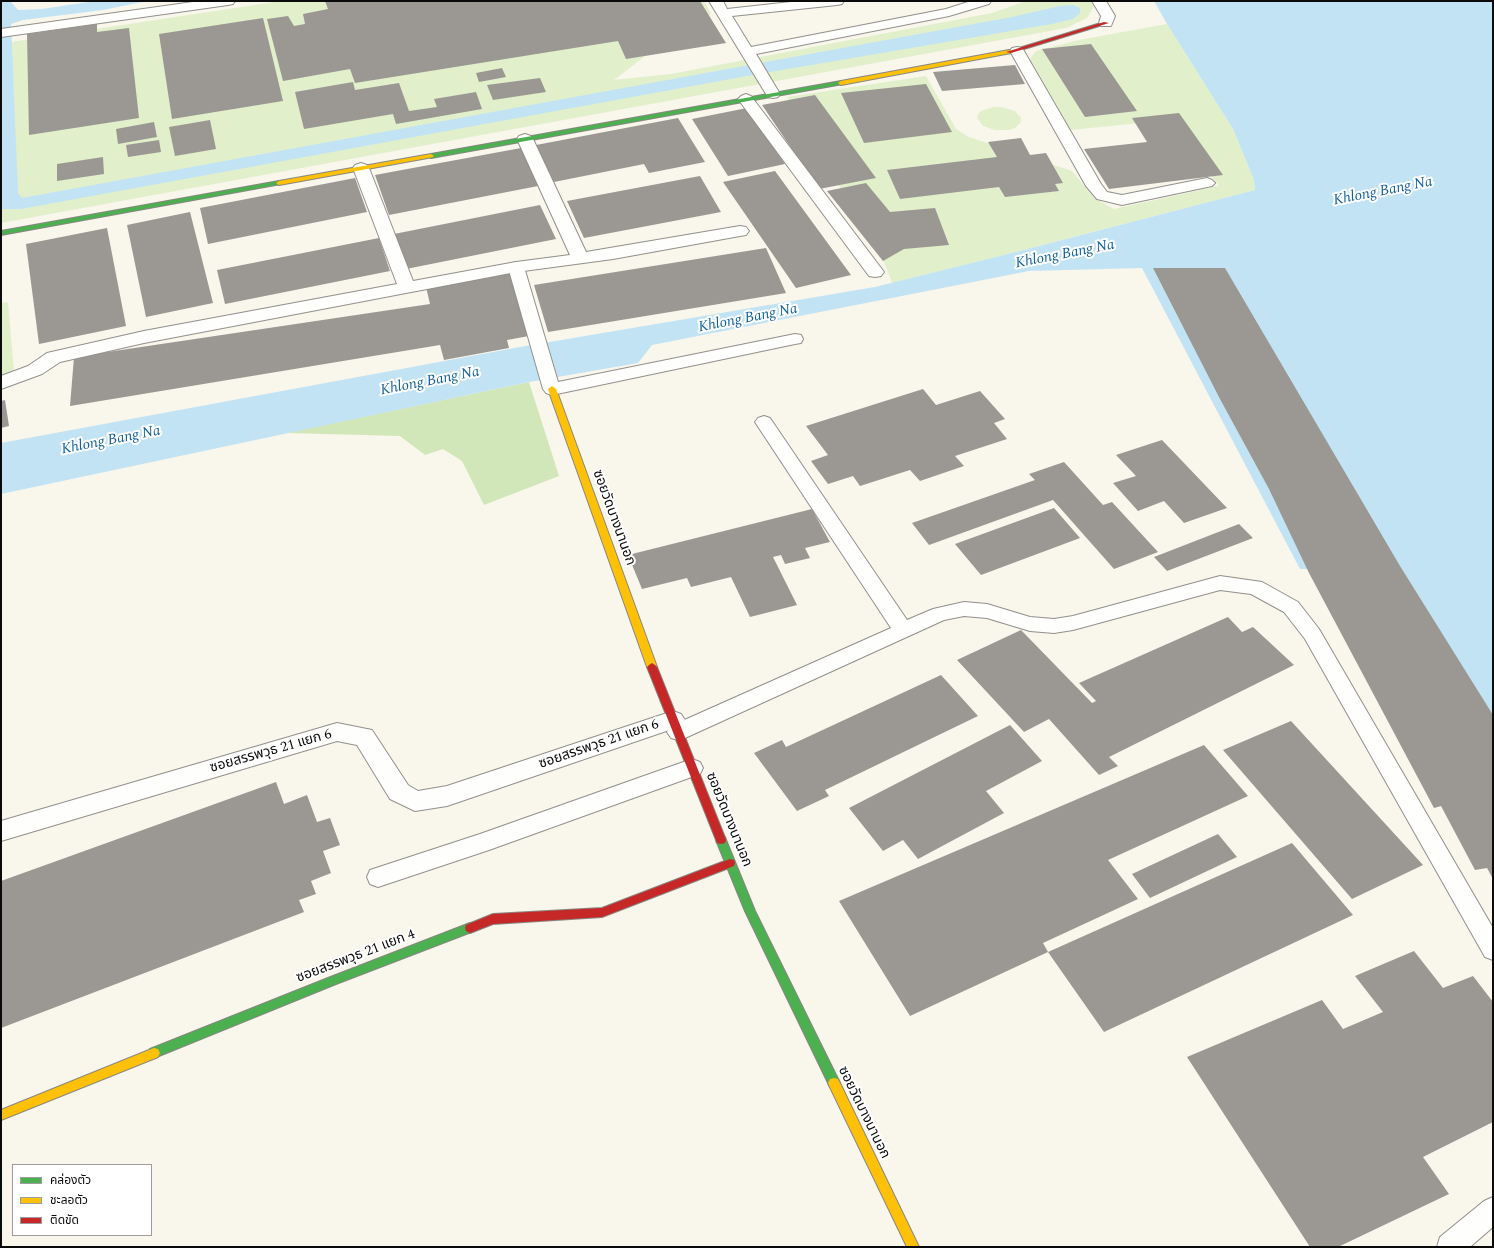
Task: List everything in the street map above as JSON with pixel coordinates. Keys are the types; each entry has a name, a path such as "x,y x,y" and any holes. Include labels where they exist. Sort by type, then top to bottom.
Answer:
{"street":[{"path":"1,233 1017,51 1106,23"},
{"path":"746,99 875,272"},
{"path":"525,139 580,258"},
{"path":"361,168 407,288"},
{"path":"1,383 35,370 54,357 144,338 516,267 620,253 740,231"},
{"name":"ซอยวัดบางนานอก","path":"551,385 656,678 750,911 913,1247"},
{"name":"ซอยสรรพวุธ 21 แยก 6","path":"1,831 337,732 364,737 399,792 415,801 447,796 675,726"},
{"name":"ซอยสรรพวุธ 21 แยก 4","path":"1,1114 332,981 493,919 602,912 730,863"}],"lane":[{"path":"1,33 228,1"},
{"path":"716,1 773,94"},
{"path":"723,13 837,1"},
{"path":"750,56 949,12 984,1"},
{"path":"1099,1 1108,16 1106,23"},
{"path":"1017,51 1094,186 1102,196 1122,200 1207,184"},
{"path":"516,267 551,385 795,339"},
{"path":"764,422 904,631"},
{"path":"675,726 904,631 940,614 964,609 987,611 1030,624 1054,626 1074,623 1220,583 1255,587 1291,606 1312,634 1493,950"},
{"path":"378,877 488,841 692,768"},
{"path":"1450,1247 1493,1210"}],"green space":[{"path":"281,1 704,1 711,14 688,23 614,80 671,74 992,13 1026,1 1092,1 1095,5 1087,18 1066,28 1,223 1,66 11,42"},
{"path":"1167,24 1233,129 1254,180 1255,190 892,283 886,266 787,97 926,76 956,129 969,137 1072,171 1094,198 1114,209 1219,186 1170,120 1071,130 1030,59 1036,51 1079,40"},
{"path":"993,107 1001,107 1015,111 1021,118 1021,122 1015,128 1009,130 995,130 983,126 977,118 978,114 981,111"},
{"path":"8,302 14,372 1,375 1,303"},
{"path":"529,382 559,476 484,505 462,461 443,449 425,455 400,436 287,433"}],"water":[{"path":"1,1 10,1 18,10 42,9 95,1 147,1 103,10 23,20 11,24 18,193 22,198 1012,17 1060,6 1073,5 1080,8 1080,13 1073,19 1052,24 747,76 21,209 2,209"},
{"name":"Khlong Bang Na","path":"1154,1 1493,1 1493,866 1378,570 1300,569 1142,268 1029,271 652,345 638,363 529,382 1,494 1,443 520,347 875,287 1255,190 1254,180 1233,129"}],"building":[{"path":"325,1 700,1 726,43 626,59 618,41 355,83 350,69 283,81 267,19 288,16 294,26 305,24 303,14 328,9"},
{"path":"263,18 283,101 172,119 159,34"},
{"path":"97,24 97,32 129,28 139,118 29,135 27,34"},
{"path":"1091,44 1137,111 1085,117 1042,49"},
{"path":"1015,65 1025,84 942,91 933,72"},
{"path":"502,68 506,77 479,82 476,73"},
{"path":"540,78 546,92 493,100 487,85"},
{"path":"353,82 355,90 399,83 409,111 437,107 434,99 476,92 482,109 396,124 393,114 304,129 295,92"},
{"path":"926,84 952,132 864,143 841,93"},
{"path":"815,95 876,178 819,189 762,105"},
{"path":"747,108 785,164 728,176 692,119"},
{"path":"1179,113 1223,175 1109,189 1084,149 1147,142 1132,118"},
{"path":"678,118 705,162 649,173 644,164 554,182 536,145"},
{"path":"210,120 216,149 175,156 169,127"},
{"path":"154,122 157,137 118,144 116,129"},
{"path":"1021,138 1030,155 1046,153 1063,183 1055,184 1059,191 1005,197 999,187 900,199 887,170 997,157 988,142"},
{"path":"159,140 161,152 128,157 126,145"},
{"path":"521,148 538,186 389,215 375,175"},
{"path":"103,157 104,174 57,181 57,164"},
{"path":"775,171 851,275 796,288 723,182"},
{"path":"700,176 721,212 584,238 567,201"},
{"path":"355,178 367,212 208,244 200,208"},
{"path":"866,183 890,212 935,208 949,245 904,249 883,261 827,191"},
{"path":"540,205 556,239 406,269 394,234"},
{"path":"190,212 213,303 146,317 127,225"},
{"path":"107,228 126,326 39,344 26,244"},
{"path":"379,238 390,271 225,304 217,270"},
{"path":"766,248 786,293 548,332 534,285"},
{"path":"1153,268 1225,268 1400,566 1493,715 1493,879 1487,868 1475,870 1441,806 1434,808 1309,573 1269,489 1220,399"},
{"path":"509,272 529,336 507,340 509,348 444,360 440,345 70,406 74,357 430,304 426,287"},
{"path":"923,389 936,405 980,391 1005,419 994,423 1007,439 955,456 964,466 920,481 910,470 860,486 853,476 828,484 811,461 828,455 806,426"},
{"path":"5,400 9,426 1,428 1,401"},
{"path":"1162,440 1227,508 1184,523 1164,501 1138,511 1113,483 1136,476 1116,455"},
{"path":"1064,462 1103,505 1112,502 1158,552 1114,569 1053,500 929,545 912,523 1035,480 1029,474"},
{"path":"1054,508 1080,538 981,575 955,544"},
{"path":"812,509 830,542 805,548 810,558 785,564 781,555 773,557 797,605 750,617 731,577 691,587 687,578 642,589 628,555"},
{"path":"1239,524 1253,538 1167,571 1154,557"},
{"path":"1228,617 1242,632 1253,627 1294,665 1109,757 1118,766 1099,775 1049,719 1024,732 957,660 1021,630 1092,703 1096,701 1079,683"},
{"path":"941,675 978,716 825,790 829,796 797,811 754,753 782,740 786,747"},
{"path":"1291,721 1423,865 1352,899 1223,750"},
{"path":"1010,725 1042,761 986,791 1004,813 918,859 903,840 883,851 849,808"},
{"path":"1204,745 1248,796 1108,860 1138,899 1043,943 1048,952 910,1016 839,901"},
{"path":"276,782 284,804 307,795 317,822 330,818 340,845 323,851 331,873 311,881 316,894 299,900 304,912 1,1028 1,881"},
{"path":"1218,834 1237,857 1150,898 1132,874"},
{"path":"1292,843 1353,915 1104,1032 1048,952"},
{"path":"1414,951 1443,988 1473,976 1493,1002 1493,1122 1423,1157 1449,1194 1338,1247 1310,1247 1187,1057 1322,1000 1343,1029 1383,1012 1355,976"}],"traffic: fast":[{"path":"431,156 841,83"},
{"path":"1,233 279,183"},
{"path":"721,840 750,911 834,1083"},
{"path":"154,1053 332,981 470,928"}],"traffic: slow":[{"path":"841,83 1009,52"},
{"path":"279,183 431,156"},
{"path":"552,389 652,667"},
{"path":"1,1115 154,1053"},
{"path":"834,1083 913,1247"}],"traffic: jam":[{"path":"1009,52 1106,23"},
{"path":"652,667 721,840"},
{"path":"470,928 493,919 602,912 730,863"}]}
